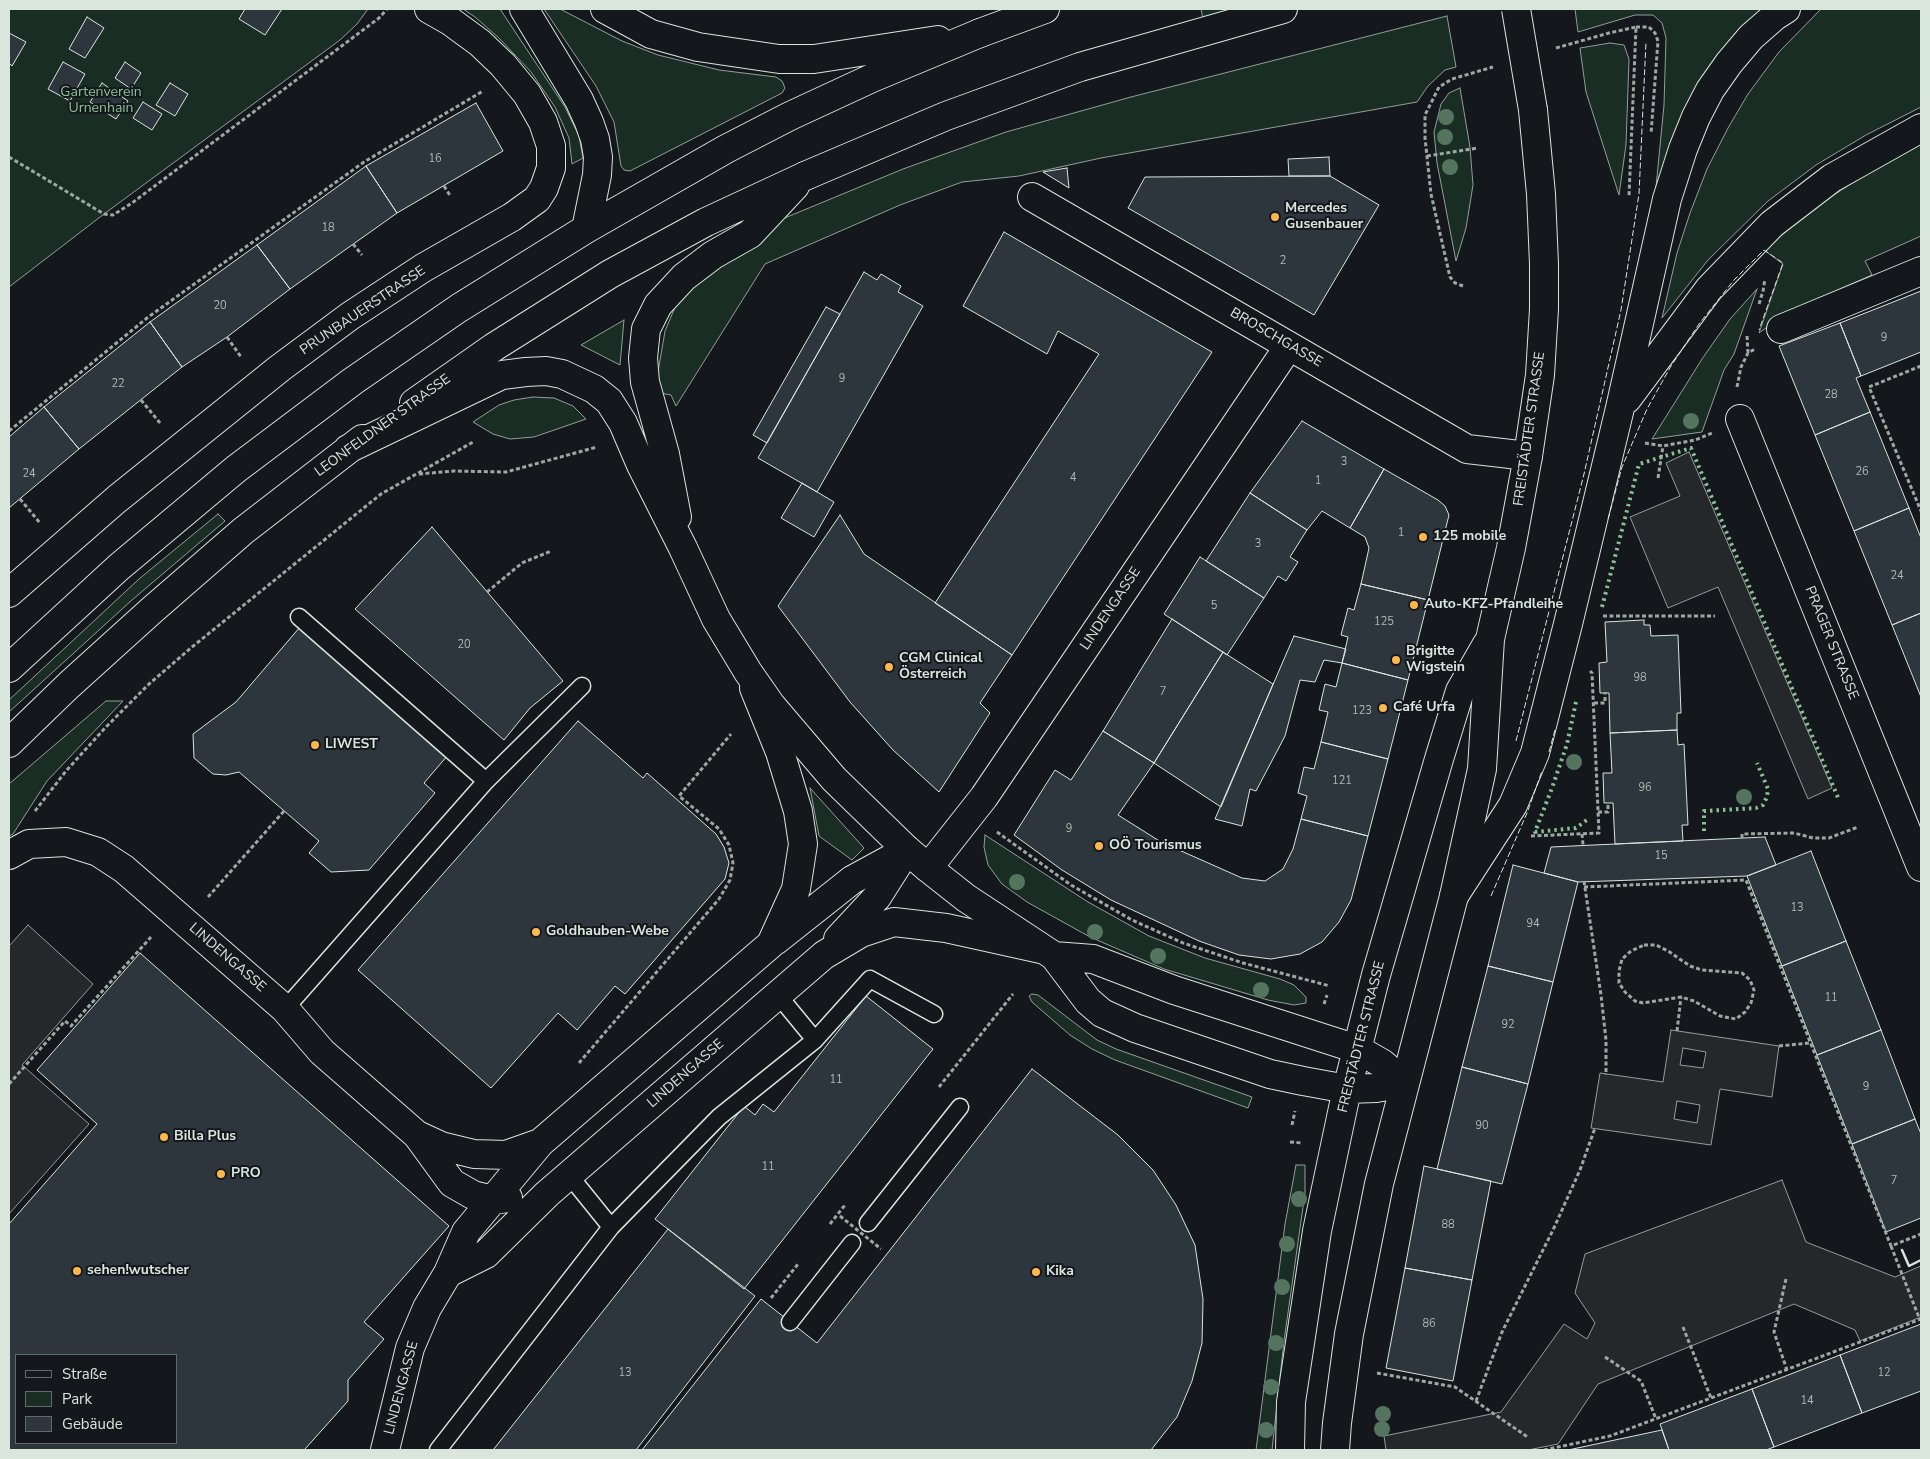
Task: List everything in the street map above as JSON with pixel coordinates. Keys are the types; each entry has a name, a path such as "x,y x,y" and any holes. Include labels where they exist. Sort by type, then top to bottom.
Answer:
{"main road":[{"name":"PRUNBAUERSTRASSE","path":"9,593 117,499 280,368 350,316 423,268 512,217 537,199 544,188 551,168 551,146 543,122 527,94 504,65 480,42 429,9"},
{"path":"524,9 579,100 594,139 598,157 597,175 586,229"},
{"path":"605,9 651,34 698,47 779,59 814,59 980,33"},
{"path":"9,668 119,567 236,469 353,381 460,308 586,229 719,153 790,116 872,78 980,33 1045,9"},
{"name":"LEONFELDNER STRASSE","path":"9,743 69,685 152,610 243,532 348,449 494,347 594,284 706,222 805,176 946,116 1080,67 1283,9"},
{"name":"FREISTÄDTER STRASSE","path":"1335,1450 1348,1334 1379,1184 1454,896 1482,769 1490,639 1511,548 1528,456 1540,375 1544,309 1541,194 1533,110 1516,9"},
{"path":"1454,896 1513,805 1535,753 1620,408 1667,199 1683,149 1696,116 1710,90 1751,38 1775,16 1786,9"},
{"path":"1620,408 1709,288 1772,224 1832,178 1921,128"},
{"path":"683,548 665,454 645,382 643,358 646,329 658,305 684,277 713,255 750,234 805,176"},
{"name":"BROSCHGASSE","path":"1032,196 1467,449 1528,456"},
{"path":"1782,329 1921,271"},
{"name":"LINDENGASSE","path":"928,868 984,797 1289,346"},
{"path":"348,449 502,375 546,371 562,374 594,389 609,401 623,423 716,619 748,672 772,706 834,779 928,868 966,898 1047,953 1088,1001 1102,1013 1135,1028 1270,1074 1347,1089 1376,1088 1405,1083"},
{"name":"PRAGER STRASSE","path":"1740,419 1921,867"},
{"name":"FREISTÄDTER STRASSE","path":"1290,1450 1291,1402 1314,1249 1347,1089 1376,975 1460,691 1490,639"},
{"name":"LINDENGASSE","path":"748,672 780,752 798,810 803,844 796,889 772,944"},
{"name":"LINDENGASSE","path":"9,855 29,844 66,842 98,852 124,869 285,1009 322,1052 416,1135 452,1183 473,1195 493,1200 547,1194"},
{"name":"LINDENGASSE","path":"385,1450 410,1348 428,1308 448,1273 466,1232 540,1143 772,944 852,880 907,850"},
{"name":"LINDENGASSE","path":"448,1273 486,1254 547,1194 824,955 877,897 907,850"},
{"name":"LINDENGASSE","path":"824,955 861,933 894,922 946,928 1047,953 1093,959 1174,990 1357,1049 1383,1064 1405,1083"},
{"name":"LINDENGASSE","path":"416,1135 441,1146 474,1154 506,1155 540,1143"}],"lane":[{"path":"299,617 486,781"},
{"path":"285,1009 486,781 582,686"},
{"path":"438,1450 611,1227 719,1117 815,1040 870,979 934,1014"},
{"path":"778,995 815,1040"},
{"path":"868,1224 960,1107"},
{"path":"569,1175 611,1227"},
{"path":"790,1322 852,1243"}],"path":[{"path":"9,157 104,214 112,215 140,197 379,18 387,9"},
{"path":"1636,27 1649,27 1655,33 1658,41 1651,135"},
{"path":"9,431 147,318 364,162 491,86"},
{"path":"1427,156 1478,148"},
{"path":"444,186 450,197"},
{"path":"353,244 362,255"},
{"path":"227,337 245,362"},
{"path":"1747,337 1748,353"},
{"path":"1921,366 1869,387 1921,511"},
{"path":"141,400 164,427"},
{"path":"1640,442 1663,446 1695,440"},
{"path":"34,814 66,771 105,728 149,684 242,605 381,494 472,442"},
{"path":"1658,478 1663,446"},
{"path":"418,474 454,471 506,472 597,447"},
{"path":"20,499 44,528"},
{"path":"487,592 522,563 551,551"},
{"path":"1599,616 1715,616"},
{"path":"1523,837 1599,833 1592,673 1586,668"},
{"path":"1594,703 1605,702 1605,692"},
{"path":"576,1066 719,899 730,880 733,863 729,845 719,829 679,796 731,734"},
{"path":"1598,812 1608,812 1608,803"},
{"path":"9,1084 65,1021 71,1026 161,925 196,911 284,811"},
{"path":"1742,838 1742,834 1794,833 1812,838 1829,838 1858,826"},
{"path":"994,830 1071,885 1132,920 1183,943 1244,964 1330,986"},
{"path":"1582,834 1583,846"},
{"path":"1544,1450 1610,1436 1921,1319 1746,878 1584,887"},
{"path":"1584,882 1601,995 1606,1040 1606,1074"},
{"path":"1644,945 1656,945 1690,966 1702,970 1742,973 1750,980 1754,990 1751,1002 1745,1012 1736,1019 1720,1016 1694,1001 1681,997 1643,1004 1635,1001 1618,983 1622,959 1631,951 1644,945"},
{"path":"1677,1031 1681,997"},
{"path":"1779,1046 1810,1043"},
{"path":"1476,1401 1502,1332 1553,1230 1580,1170 1595,1128"},
{"path":"838,1215 881,1249"},
{"path":"1891,1246 1921,1234"},
{"path":"1786,1279 1774,1332 1787,1370"},
{"path":"1682,1327 1711,1398"},
{"path":"1606,1358 1641,1382 1656,1419"},
{"path":"1369,1371 1455,1387 1529,1438"}],"green space":[{"name":"Gartenverein Urnenhain","path":"9,9 368,9 357,24 340,40 104,214 9,287"},
{"path":"463,9 500,9 565,107 579,136 583,158 572,164 569,138 555,107 531,72 499,38"},
{"path":"544,9 560,9 622,41 658,55 719,70 776,77 782,81 785,88 782,93 630,171 624,170 621,166 614,122 596,86"},
{"path":"1201,9 1290,9 1205,30"},
{"path":"1575,9 1766,9 1686,120 1656,187 1664,105 1666,38 1662,23 1653,15 1635,15 1578,32"},
{"path":"1821,9 1921,9 1921,107 1866,135 1816,165 1768,201 1708,260 1662,318 1677,253 1690,213 1707,169 1728,128 1748,94 1779,52"},
{"path":"1447,16 1456,67 1445,70 1428,86 1417,102 1101,158 1019,176 962,182 900,205 765,264 676,406 671,395 660,393 657,378 665,331 681,293 775,222 903,169 1006,132 1131,97"},
{"path":"1610,43 1624,45 1629,59 1626,145 1619,195 1586,92 1580,48"},
{"path":"1460,88 1470,147 1473,185 1466,228 1456,261 1437,163 1434,132 1441,104 1449,93"},
{"path":"1921,144 1921,236 1865,261 1872,275 1791,310 1759,333 1783,264 1764,250 1816,206 1881,165"},
{"path":"1757,289 1734,354 1724,370 1702,432 1652,439 1702,359 1730,319"},
{"path":"624,320 620,365 581,345"},
{"path":"533,397 554,398 573,406 586,419 534,437 510,439 493,434 473,422 499,405"},
{"path":"218,514 225,521 132,600 9,712 9,700 139,579"},
{"path":"106,701 123,701 47,781 13,834 9,836 9,784"},
{"path":"810,788 864,848 852,860 819,836"},
{"path":"985,835 1088,902 1149,936 1205,958 1280,979 1294,985 1306,997 1306,1003 1294,1005 1268,1000 1164,969 1090,937 1027,902 1002,884 988,865 984,847"},
{"path":"1032,994 1038,995 1097,1040 1116,1049 1252,1097 1248,1108 1115,1060 1092,1049 1070,1035 1032,1002 1029,996"},
{"path":"1296,1165 1305,1165 1305,1193 1284,1341 1272,1450 1256,1450 1285,1224"}],"shaded area":[{"path":"1689,452 1832,788 1808,799 1718,587 1668,608 1630,517 1680,496 1666,463"},
{"path":"28,925 93,984 22,1065 89,1124 9,1214 9,944"},
{"path":"1671,1030 1779,1046 1772,1097 1720,1089 1711,1145 1591,1128 1600,1073 1663,1082","holes":["1683,1048 1706,1052 1703,1068 1680,1065","1677,1101 1700,1105 1697,1123 1674,1119"]},
{"path":"1782,1180 1806,1242 1895,1277 1921,1266 1921,1317 1860,1341 1855,1330 1794,1304 1598,1384 1558,1444 1528,1450 1386,1450 1384,1436 1501,1412 1564,1324 1587,1339 1595,1323 1575,1293 1585,1254"}],"building":[{"path":"245,9 282,9 265,35 239,19"},
{"path":"87,17 104,28 85,58 69,49"},
{"path":"9,33 26,42 12,66 9,63"},
{"path":"63,62 85,74 70,101 48,89"},
{"path":"125,62 141,73 131,89 115,78"},
{"path":"102,83 128,101 116,119 90,102"},
{"path":"170,83 188,94 175,116 156,105"},
{"path":"143,102 162,114 152,130 133,118"},
{"path":"476,103 503,151 397,213 366,166"},
{"path":"1329,157 1330,176 1289,176 1288,159"},
{"path":"366,166 397,213 290,289 257,245"},
{"path":"1067,168 1069,188 1043,172"},
{"path":"1330,176 1379,205 1314,315 1128,208 1145,177"},
{"path":"1004,232 1212,352 1012,655 935,603 1099,354 1058,331 1047,354 963,306"},
{"path":"257,245 290,289 227,337 182,367 150,322"},
{"path":"864,272 877,280 881,274 901,286 898,292 923,306 817,492 758,458"},
{"path":"1921,291 1921,352 1861,376 1840,323"},
{"path":"826,307 840,314 767,443 753,435"},
{"path":"150,322 182,367 79,449 44,407"},
{"path":"1840,323 1861,376 1856,378 1870,412 1815,435 1779,346"},
{"path":"44,407 79,449 9,508 9,437"},
{"path":"1870,412 1909,508 1854,531 1815,435"},
{"path":"1302,421 1384,469 1350,528 1322,511 1307,530 1250,493"},
{"path":"1384,469 1438,500 1445,506 1449,515 1428,600 1361,584 1369,548 1365,537 1350,528"},
{"path":"802,483 834,502 814,537 781,518"},
{"path":"1250,493 1307,530 1290,557 1298,562 1286,581 1278,576 1264,598 1206,561"},
{"path":"1909,508 1921,538 1921,613 1892,625 1854,531"},
{"path":"840,515 864,554 1012,655 980,703 990,713 939,792 893,750 850,702 778,606"},
{"path":"432,527 563,681 530,708 504,740 355,609"},
{"path":"1200,557 1264,598 1227,655 1164,614"},
{"path":"1361,584 1428,600 1408,680 1342,663 1348,637 1341,635 1348,608 1354,610"},
{"path":"1921,613 1921,697 1892,625"},
{"path":"1172,619 1223,652 1154,763 1103,731"},
{"path":"1644,620 1644,625 1650,625 1651,636 1678,635 1681,713 1677,713 1677,730 1610,733 1609,693 1600,693 1599,663 1607,662 1605,622"},
{"name":"LIWEST","path":"300,627 448,755 424,783 435,793 369,870 331,872 309,853 319,841 239,772 226,775 213,774 194,758 193,734 236,702"},
{"path":"1294,636 1346,649 1342,663 1324,660 1315,682 1300,680 1285,736 1256,791 1250,789 1242,826 1215,819"},
{"path":"1223,652 1273,684 1221,807 1154,763"},
{"path":"1342,663 1408,680 1388,759 1321,742 1328,712 1319,710 1325,684 1336,687"},
{"name":"Goldhauben-Webe","path":"578,721 643,778 647,773 716,834 724,847 729,863 725,879 625,994 615,986 577,1030 558,1013 491,1088 358,970"},
{"path":"1677,730 1678,745 1684,744 1688,825 1682,825 1683,841 1615,844 1613,803 1604,803 1603,773 1612,773 1610,733"},
{"name":"OÖ Tourismus","path":"1103,731 1154,763 1118,815 1161,842 1242,878 1265,881 1283,869 1293,849 1301,819 1368,836 1351,900 1339,922 1322,942 1300,954 1271,959 1239,955 1199,941 1111,900 1062,870 1014,835 1055,770 1071,780"},
{"path":"1321,742 1388,759 1368,836 1301,819 1307,796 1298,793 1304,767 1314,769"},
{"path":"1765,837 1776,865 1747,876 1578,882 1544,873 1551,847"},
{"path":"1811,851 1846,941 1782,966 1747,876"},
{"path":"1513,865 1578,882 1553,982 1488,966"},
{"path":"1846,941 1881,1030 1817,1055 1782,966"},
{"name":"PRO","path":"140,953 449,1226 364,1322 384,1339 348,1380 348,1401 306,1450 9,1450 9,1224 97,1124 37,1070"},
{"path":"1488,966 1553,982 1528,1084 1462,1067"},
{"path":"866,996 933,1049 744,1289 655,1219 744,1106 755,1115 763,1104 774,1112"},
{"path":"1881,1030 1915,1119 1852,1144 1817,1055"},
{"path":"1462,1067 1528,1084 1502,1184 1437,1169"},
{"name":"Kika","path":"1032,1069 1118,1135 1153,1170 1176,1205 1195,1245 1203,1299 1202,1343 1192,1381 1177,1417 1151,1450 642,1450 761,1299 817,1343"},
{"path":"1915,1119 1921,1134 1921,1218 1886,1232 1852,1144"},
{"path":"1424,1166 1491,1181 1472,1280 1405,1268"},
{"path":"668,1229 755,1296 636,1450 493,1450"},
{"path":"1405,1268 1472,1280 1453,1381 1386,1368"},
{"path":"1921,1324 1921,1391 1862,1413 1840,1355"},
{"path":"1840,1355 1862,1413 1774,1447 1752,1389"},
{"path":"1752,1389 1774,1447 1766,1450 1669,1450 1660,1424"},
{"path":"1662,1430 1669,1450 1568,1450"}],"hedge":[{"path":"1602,607 1639,464 1691,448 1839,800"},
{"path":"1576,702 1567,744 1535,832 1576,828 1588,819"},
{"path":"1704,831 1704,811 1756,808 1763,805 1768,789 1757,763"}],"fence":[{"path":"1516,741 1584,474 1621,310 1639,194 1646,42"},
{"path":"1608,519 1622,467 1647,409 1671,366 1699,324 1734,280 1764,250 1783,263 1759,330"},
{"path":"1549,752 1555,730"},
{"path":"1491,896 1527,813 1542,771"}],"wall":[{"path":"1902,1250 1909,1266 1921,1260"}],"place":[{"name":"Mercedes Gusenbauer","path":"1275,217"},
{"name":"125 mobile","path":"1423,537"},
{"name":"Auto-KFZ-Pfandleihe","path":"1414,605"},
{"name":"Brigitte Wigstein","path":"1396,660"},
{"name":"CGM Clinical Österreich","path":"889,667"},
{"name":"Café Urfa","path":"1383,708"},
{"name":"LIWEST","path":"315,745"},
{"name":"OÖ Tourismus","path":"1099,846"},
{"name":"Goldhauben-Webe","path":"536,932"},
{"name":"Billa Plus","path":"164,1137"},
{"name":"PRO","path":"221,1174"},
{"name":"sehen!wutscher","path":"77,1271"},
{"name":"Kika","path":"1036,1272"}]}
